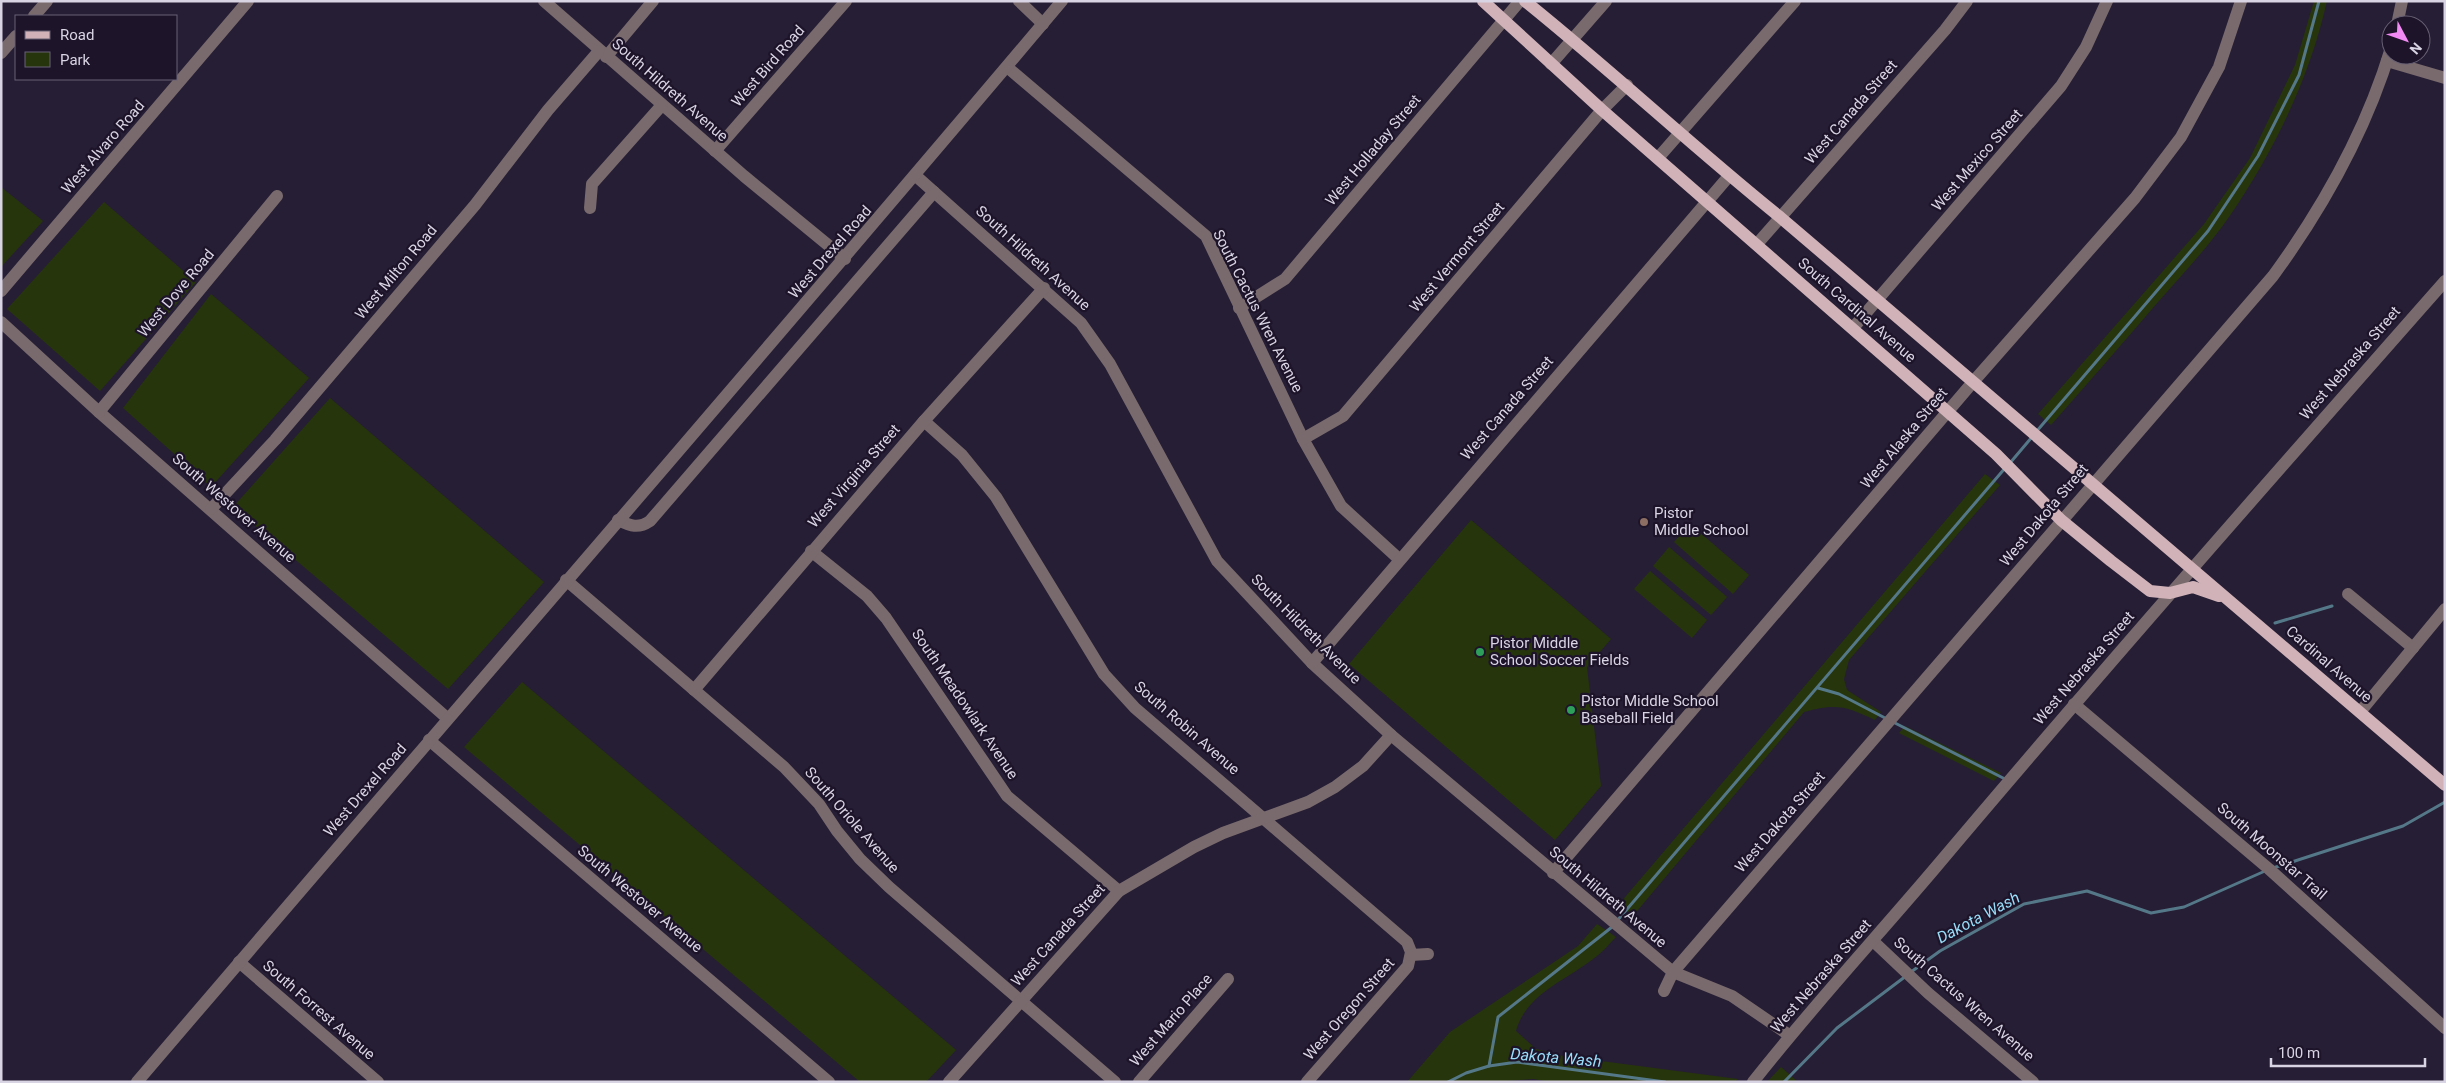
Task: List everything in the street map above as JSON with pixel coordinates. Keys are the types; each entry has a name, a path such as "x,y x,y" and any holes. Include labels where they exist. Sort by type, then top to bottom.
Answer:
{"main road":[{"name":"South Cardinal Avenue","path":"1483,1 1602,110 1996,454 2061,520 2150,591 2170,593 2192,587 2226,598"},
{"name":"South Cardinal Avenue","path":"1525,1 1627,86 1729,176 1780,217 2191,569"},
{"name":"Cardinal Avenue","path":"2191,569 2445,785"}],"street":[{"path":"35,15 48,1"},
{"name":"West Alvaro Road","path":"1,291 248,1"},
{"name":"South Hildreth Avenue","path":"544,1 602,54 715,151 845,259"},
{"name":"West Milton Road","path":"211,509 274,440 475,205 548,110 653,1"},
{"name":"West Bird Road","path":"715,151 846,1"},
{"path":"1019,1 1043,24"},
{"name":"West Drexel Road","path":"136,1082 447,718 845,259 1062,1"},
{"name":"West Holladay Street","path":"1239,308 1285,279 1520,1"},
{"path":"1551,64 1606,1"},
{"path":"1658,158 1795,1"},
{"name":"West Canada Street","path":"1757,244 1946,30 1967,1"},
{"name":"West Mexico Street","path":"1853,328 2061,86 2086,47 2107,1"},
{"name":"West Alaska Street","path":"1553,872 1947,412 2135,198 2181,137 2219,67 2242,1"},
{"path":"2399,15 2402,1"},
{"path":"1,53 15,37"},
{"name":"West Dakota Street","path":"1664,991 1674,972 2092,483 2273,276 2304,232 2332,186 2362,127 2385,65"},
{"path":"2401,65 2445,78"},
{"name":"South Cactus Wren Avenue","path":"1007,67 1206,236 1303,439 1341,506 1399,559"},
{"name":"West Vermont Street","path":"1303,439 1343,416 1602,110 1627,86"},
{"path":"590,208 592,184 662,105"},
{"name":"South Hildreth Avenue","path":"916,176 1081,322 1110,364 1217,561 1312,663 1391,735 1674,972 1732,996 1789,1035"},
{"name":"West Canada Street","path":"1312,663 1399,559 1729,176"},
{"path":"618,520 632,526 641,527 650,521 934,192"},
{"name":"West Dove Road","path":"99,412 277,196"},
{"name":"West Nebraska Street","path":"1753,1082 1789,1035 1873,941 2074,704 2445,280"},
{"name":"West Virginia Street","path":"694,690 924,421 1044,288"},
{"name":"South Westover Avenue","path":"1,322 99,412 447,718"},
{"name":"South Robin Avenue","path":"924,421 962,455 996,497 1104,674 1135,708 1404,938 1410,948 1411,955"},
{"name":"South Meadowlark Avenue","path":"811,551 866,596 886,618 986,768 1007,796 1120,891"},
{"name":"South Oriole Avenue","path":"566,580 784,767 819,804 860,859 889,887 1115,1082"},
{"path":"2348,594 2413,648"},
{"path":"2360,712 2445,609"},
{"name":"South Moonstar Trail","path":"2074,704 2289,886 2445,1028"},
{"name":"West Canada Street","path":"949,1082 1021,999 1120,891 1194,847 1308,802 1350,777 1391,735"},
{"name":"South Westover Avenue","path":"429,740 830,1082"},
{"name":"South Cactus Wren Avenue","path":"1873,941 1928,992 2033,1082"},
{"path":"1411,955 1428,954"},
{"name":"West Oregon Street","path":"1307,1082 1405,970 1411,955"},
{"name":"South Forrest Avenue","path":"239,962 378,1082"},
{"name":"West Mario Place","path":"1138,1082 1228,979"}],"green space":[{"path":"2314,1 2327,1 2310,59 2288,114 2261,167 2229,217 2204,250 2051,425 2038,414 2204,224 2250,158 2295,65"},
{"path":"1,187 43,221 1,267"},
{"path":"104,202 196,282 100,391 7,309"},
{"path":"211,294 309,378 211,487 123,408"},
{"path":"330,398 544,582 448,689 233,507"},
{"path":"1985,474 2000,485 1849,660 1844,679 1847,690 1881,712 1875,720 1841,707 1825,707 1804,712 1632,917 1620,903"},
{"name":"Pistor Middle School Soccer Fields","path":"1471,520 1611,639 1587,667 1601,786 1555,840 1349,664"},
{"path":"1690,524 1749,575 1733,594 1674,542"},
{"path":"1669,547 1727,597 1711,615 1653,566"},
{"path":"1650,571 1707,620 1692,638 1634,589"},
{"path":"522,682 956,1050 926,1082 860,1082 464,747"},
{"path":"1905,726 2001,773 1994,781 1899,733"},
{"path":"1597,924 1616,937 1596,957 1537,998 1521,1018 1516,1031 1536,1049 1563,1056 1738,1079 1735,1082 1551,1082 1533,1079 1494,1082 1407,1082 1450,1032 1578,946"},
{"path":"1781,1067 1798,1082 1767,1082"}],"waterway":[{"path":"2036,432 2208,231 2258,156 2299,75 2319,1"},
{"path":"2010,463 2032,437"},
{"path":"1616,922 2006,467"},
{"path":"2275,623 2332,606"},
{"path":"1818,688 1839,694 1887,719"},
{"path":"1893,722 2005,779"},
{"name":"Dakota Wash","path":"2273,868 2403,826 2445,802"},
{"name":"Dakota Wash","path":"1911,972 1940,951 2024,904 2087,891 2151,913 2184,907 2265,871"},
{"path":"1489,1066 1498,1017 1612,927"},
{"name":"Dakota Wash","path":"1784,1082 1837,1028 1906,976"},
{"name":"Dakota Wash","path":"1448,1082 1466,1073 1489,1066 1517,1062 1665,1082"}],"place":[{"name":"Pistor Middle School","path":"1644,522"},
{"name":"Pistor Middle School Soccer Fields","path":"1480,652"},
{"name":"Pistor Middle School Baseball Field","path":"1571,710"}]}
